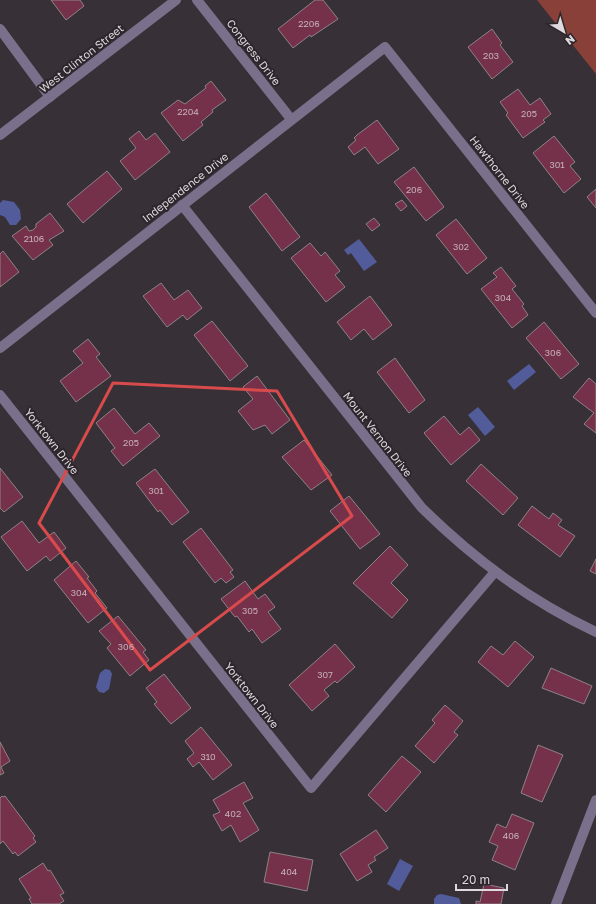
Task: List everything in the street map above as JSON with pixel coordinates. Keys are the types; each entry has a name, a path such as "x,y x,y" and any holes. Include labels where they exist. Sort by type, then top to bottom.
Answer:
{"street":[{"name":"West Clinton Street","path":"0,135 176,0"},
{"name":"Congress Drive","path":"197,0 291,119"},
{"path":"0,29 50,97"},
{"name":"Independence Drive","path":"0,348 385,47"},
{"name":"Hawthorne Drive","path":"385,47 596,313"},
{"name":"Mount Vernon Drive","path":"182,205 404,486 442,528 494,573 558,614 596,632"},
{"name":"Yorktown Drive","path":"0,395 310,788 494,573"},
{"path":"556,904 595,806"}],"highlighted area":[{"path":"113,383 277,391 352,516 150,670 39,523"}],"shaded area":[{"path":"537,0 596,0 596,74"}],"water":[{"path":"3,200 14,202 20,210 21,219 16,225 10,225 5,217 0,215 0,203"},
{"path":"359,239 377,262 364,271 351,253 348,255 344,250"},
{"path":"529,364 536,372 514,390 507,381"},
{"path":"478,407 495,427 485,436 468,415"},
{"path":"105,669 110,670 112,674 109,689 104,693 99,692 96,687 100,673"},
{"path":"400,859 413,866 399,891 387,884"},
{"path":"441,894 459,898 461,904 434,904 434,899 437,895"}],"building":[{"path":"51,0 80,0 84,6 66,20"},
{"path":"315,0 323,0 338,19 311,37 310,35 293,48 278,29"},
{"path":"492,29 502,43 500,45 513,62 492,79 468,47"},
{"path":"211,81 226,100 212,110 213,112 201,122 203,125 183,141 161,113 178,100 185,104 206,88 205,86"},
{"path":"518,89 530,105 540,98 551,114 543,120 545,122 523,138 506,115 508,113 500,102"},
{"path":"377,120 399,149 378,164 365,147 354,155 348,147 356,140 354,138 357,135"},
{"path":"139,131 146,140 155,133 170,152 135,180 120,161 136,148 129,139"},
{"path":"554,136 575,162 570,166 581,179 564,193 533,153"},
{"path":"414,167 444,207 426,221 394,182"},
{"path":"107,171 122,189 83,223 67,204"},
{"path":"596,189 596,208 587,197"},
{"path":"266,193 300,237 282,251 249,207"},
{"path":"402,200 407,206 401,211 395,204"},
{"path":"50,213 64,231 49,240 53,245 33,260 12,236 26,226 29,231 33,230 36,227 36,224"},
{"path":"374,218 380,225 372,231 366,224"},
{"path":"456,219 487,258 467,274 436,235"},
{"path":"310,243 321,256 325,252 340,271 335,275 345,287 326,302 291,258"},
{"path":"3,251 19,272 0,287 0,254"},
{"path":"501,267 516,286 512,289 524,304 522,306 528,315 512,328 481,289 497,277 493,273"},
{"path":"161,283 174,300 188,290 202,308 187,320 183,315 167,327 143,296"},
{"path":"370,296 392,325 373,340 364,329 351,340 337,322"},
{"path":"212,321 248,366 230,381 194,335"},
{"path":"544,322 579,364 561,379 526,338"},
{"path":"88,339 100,354 96,357 111,376 76,402 60,381 83,363 73,351"},
{"path":"395,358 425,400 409,413 377,372"},
{"path":"257,376 290,420 272,434 265,425 253,430 238,411 253,399 243,387"},
{"path":"589,378 596,384 596,433 584,424 594,413 573,397"},
{"path":"114,408 135,434 149,423 160,436 123,466 111,451 115,448 96,423"},
{"path":"444,416 460,435 469,427 480,440 451,465 424,433"},
{"path":"304,440 332,475 311,490 282,457"},
{"path":"481,464 518,498 503,515 466,481"},
{"path":"0,468 23,497 4,512 0,508"},
{"path":"155,469 189,512 172,525 160,510 158,512 136,483"},
{"path":"349,496 380,534 360,549 330,511"},
{"path":"532,506 549,519 553,513 562,520 558,525 575,536 560,557 518,525"},
{"path":"22,521 39,543 54,532 66,548 50,561 46,556 27,571 1,537"},
{"path":"201,528 233,570 230,572 234,577 226,583 221,578 215,583 183,542"},
{"path":"390,546 408,565 391,583 408,600 392,618 353,583"},
{"path":"596,559 596,574 590,571"},
{"path":"76,561 89,577 87,578 97,591 95,593 107,608 88,623 54,580"},
{"path":"245,581 258,599 265,594 275,607 268,612 281,629 262,643 252,629 249,632 237,616 235,617 221,599"},
{"path":"118,616 146,650 143,652 149,660 130,676 107,648 111,644 99,631"},
{"path":"515,641 534,657 508,687 478,662 491,646 503,655"},
{"path":"335,644 355,667 337,683 335,681 324,690 329,696 312,711 289,685"},
{"path":"551,668 592,686 584,704 542,688"},
{"path":"164,674 191,708 171,724 154,704 157,702 146,688"},
{"path":"445,705 463,721 454,732 458,735 434,763 415,746 435,723 432,720"},
{"path":"201,727 232,765 213,780 199,762 193,767 187,759 194,753 185,741"},
{"path":"0,742 10,761 1,767 4,773 0,775"},
{"path":"538,745 563,755 542,802 521,793"},
{"path":"402,756 421,772 386,812 368,795"},
{"path":"244,782 253,798 243,803 259,830 240,842 231,825 222,831 213,815 220,812 213,800"},
{"path":"5,796 35,836 33,838 36,842 18,856 15,852 13,854 3,841 0,844 0,798"},
{"path":"512,814 534,823 515,870 492,860 498,846 489,842 497,824 506,828"},
{"path":"376,830 388,848 374,857 376,860 368,865 372,872 357,881 340,854"},
{"path":"270,852 313,860 307,891 264,882"},
{"path":"43,863 48,871 50,870 64,893 60,895 64,901 59,904 32,904 29,899 31,898 19,879"},
{"path":"484,884 504,888 501,904 476,904 476,901 480,902"}]}
